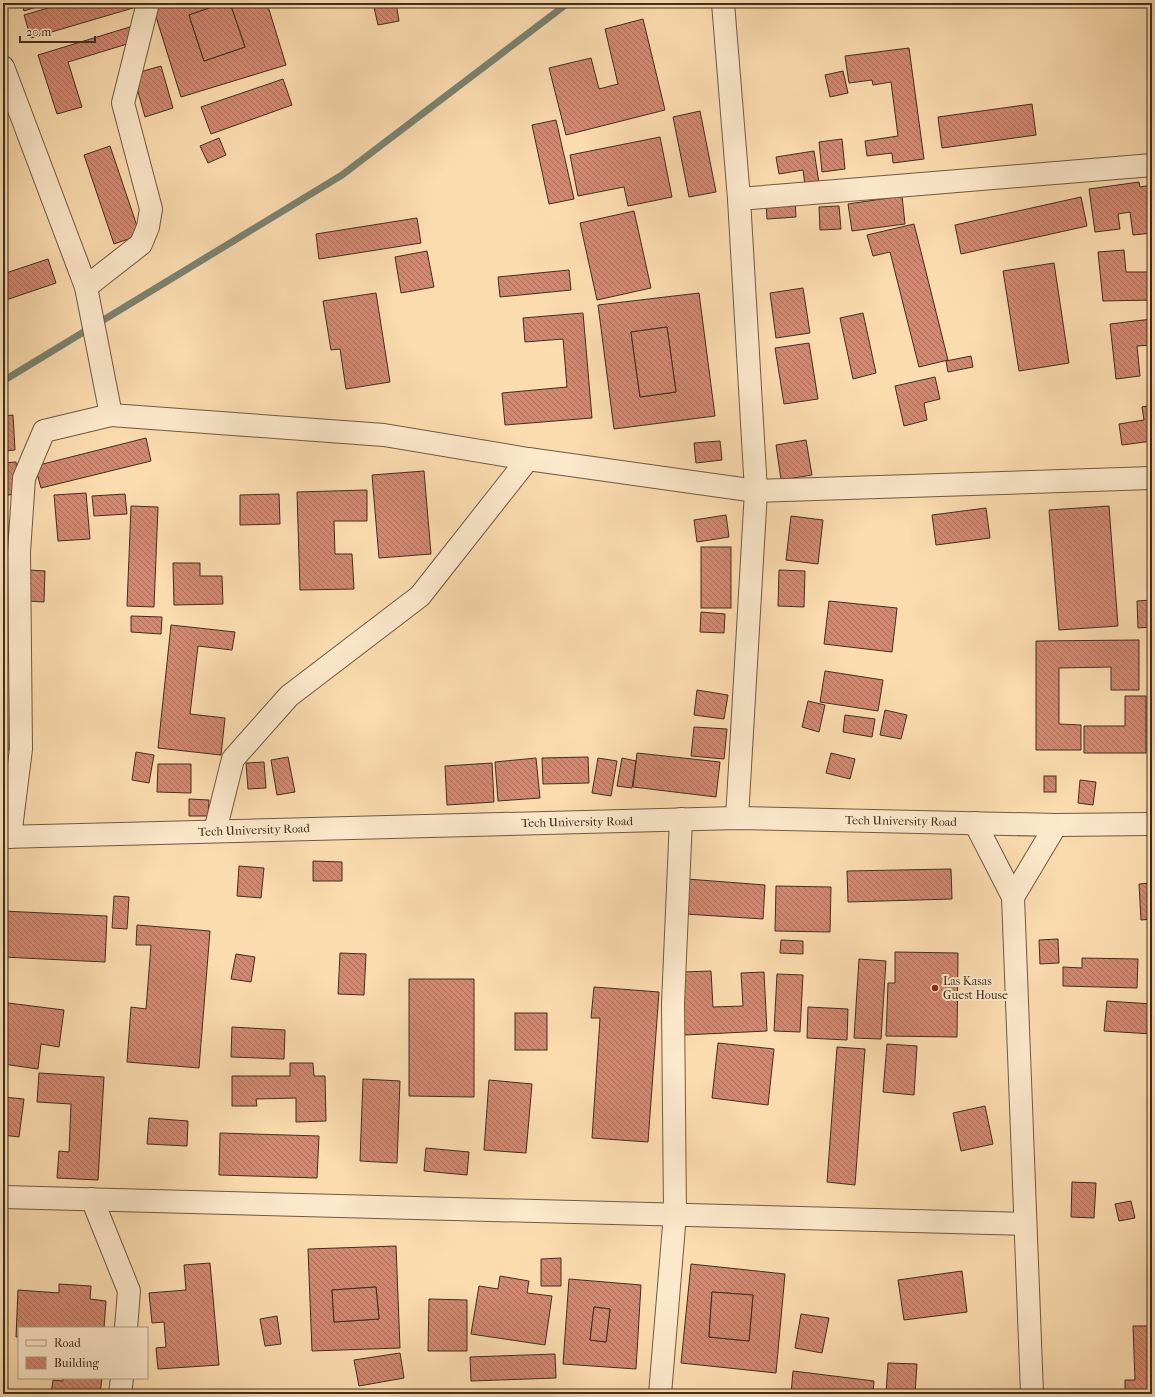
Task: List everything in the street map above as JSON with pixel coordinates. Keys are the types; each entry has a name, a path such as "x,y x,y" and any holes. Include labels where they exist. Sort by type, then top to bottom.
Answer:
{"street":[{"path":"86,287 141,244 148,227 151,209 123,103 148,3"},
{"path":"723,3 739,198 756,491 737,818"},
{"path":"3,67 86,287 111,415"},
{"path":"739,198 1152,165"},
{"path":"7,837 21,749 19,552 24,478 44,431 111,415 384,435 528,460 756,491 1152,478"},
{"path":"215,831 233,759 289,696 420,596 528,460"},
{"name":"Tech University Road","path":"7,837 737,818 1056,825 1152,824"},
{"path":"660,1394 675,1214 673,1003 681,819"},
{"path":"974,823 1013,897 1032,1394"},
{"path":"1013,897 1056,825"},
{"path":"3,1197 1025,1224"},
{"path":"92,1199 129,1292 126,1327"},
{"path":"120,1394 122,1379"}],"building":[{"path":"22,3 49,3 24,11"},
{"path":"65,3 132,3 133,8 31,38 24,15"},
{"path":"224,3 189,15 204,61 245,47 230,3 267,3 286,65 181,97 152,4"},
{"path":"224,3 230,3 245,47 204,61 189,15"},
{"path":"373,3 396,3 399,21 378,25"},
{"path":"643,19 665,110 566,135 549,68 591,58 599,89 618,84 605,29"},
{"path":"133,26 137,41 68,62 82,107 57,114 38,55"},
{"path":"909,48 924,159 893,163 892,153 867,156 865,141 898,136 891,82 873,85 872,80 849,83 845,56"},
{"path":"161,66 173,108 145,117 133,74"},
{"path":"843,71 848,93 830,97 825,75"},
{"path":"283,79 292,105 211,134 201,107"},
{"path":"1032,104 1036,135 942,148 938,117"},
{"path":"700,111 716,192 689,197 673,117"},
{"path":"556,120 574,199 549,204 532,125"},
{"path":"660,137 672,197 628,206 624,187 578,196 570,155"},
{"path":"219,138 226,155 208,163 200,146"},
{"path":"842,139 845,169 822,172 819,142"},
{"path":"110,146 140,235 114,244 84,155"},
{"path":"814,151 819,183 805,185 803,170 779,174 776,157"},
{"path":"1139,182 1140,187 1152,185 1152,233 1133,235 1130,212 1118,214 1120,229 1095,232 1089,189"},
{"path":"902,196 905,224 852,231 848,204"},
{"path":"1081,197 1087,226 961,254 955,225"},
{"path":"795,200 796,217 767,219 766,202"},
{"path":"839,206 841,229 820,230 819,207"},
{"path":"634,211 651,288 597,300 580,223"},
{"path":"417,218 421,243 319,259 316,234"},
{"path":"914,224 948,360 919,367 890,252 873,256 867,235"},
{"path":"1124,250 1126,272 1152,272 1152,300 1103,301 1098,252"},
{"path":"427,251 434,287 401,293 395,257"},
{"path":"48,259 56,283 3,301 3,274"},
{"path":"1054,263 1069,363 1019,371 1003,271"},
{"path":"569,270 571,290 500,297 498,277"},
{"path":"803,288 810,333 776,338 770,293"},
{"path":"376,293 390,382 346,389 340,349 331,350 323,301"},
{"path":"699,293 715,416 614,429 598,305","holes":["667,327 676,392 640,397 631,332"]},
{"path":"583,313 592,418 505,425 502,393 567,387 563,339 525,342 523,318"},
{"path":"863,313 876,373 853,379 840,318"},
{"path":"1152,319 1152,345 1137,346 1140,376 1116,379 1110,324"},
{"path":"667,327 676,392 640,397 631,332"},
{"path":"809,343 818,399 784,404 775,348"},
{"path":"971,356 973,367 948,372 946,361"},
{"path":"935,377 940,399 924,403 927,420 904,426 895,386"},
{"path":"1152,405 1152,441 1122,445 1119,424 1144,420 1142,407"},
{"path":"13,415 15,450 3,451 3,416"},
{"path":"146,438 151,461 41,488 35,466"},
{"path":"806,440 812,475 781,480 776,445"},
{"path":"720,441 722,460 696,463 694,443"},
{"path":"16,462 20,493 3,496 3,463"},
{"path":"424,471 431,554 379,558 372,475"},
{"path":"367,490 367,521 334,521 335,554 352,554 354,589 300,590 297,492"},
{"path":"86,493 90,539 58,541 54,495"},
{"path":"125,494 127,514 94,516 92,496"},
{"path":"279,494 280,524 240,525 240,495"},
{"path":"131,506 158,507 154,607 127,606"},
{"path":"1109,506 1118,626 1059,630 1049,510"},
{"path":"986,508 990,538 936,545 932,515"},
{"path":"726,515 729,537 697,542 694,520"},
{"path":"3,516 7,516 9,542 3,543"},
{"path":"791,516 823,520 818,564 786,560"},
{"path":"701,547 731,547 731,608 701,608"},
{"path":"173,563 200,563 200,576 222,576 223,604 174,605"},
{"path":"28,570 45,571 44,602 27,601"},
{"path":"779,570 805,571 804,607 778,606"},
{"path":"3,571 8,571 12,603 3,604"},
{"path":"1152,600 1152,627 1138,628 1137,601"},
{"path":"829,601 897,608 892,652 824,644"},
{"path":"701,612 725,614 724,633 700,632"},
{"path":"131,616 162,617 161,634 131,632"},
{"path":"171,625 235,632 232,650 198,646 190,714 225,718 221,755 158,748"},
{"path":"3,629 10,629 14,661 3,662"},
{"path":"1139,640 1139,690 1111,690 1111,667 1059,668 1059,724 1081,725 1081,750 1036,750 1036,641"},
{"path":"3,671 7,671 8,751 3,751"},
{"path":"825,671 883,680 878,711 820,702"},
{"path":"697,690 728,695 724,719 694,715"},
{"path":"1125,696 1146,696 1146,753 1084,753 1084,726 1125,726"},
{"path":"808,701 825,705 819,732 802,727"},
{"path":"885,710 907,715 901,739 880,735"},
{"path":"845,715 875,719 872,737 843,732"},
{"path":"1152,715 1152,760 1151,760"},
{"path":"694,727 727,729 724,759 691,756"},
{"path":"136,752 154,755 149,783 132,780"},
{"path":"637,753 720,762 716,797 633,787"},
{"path":"831,753 855,759 850,779 826,773"},
{"path":"288,757 295,792 277,795 271,760"},
{"path":"588,757 589,783 543,784 542,758"},
{"path":"536,758 540,798 498,801 495,762"},
{"path":"598,758 617,761 611,796 592,793"},
{"path":"622,758 636,761 632,788 617,786"},
{"path":"264,762 266,788 248,789 246,763"},
{"path":"492,763 494,802 447,805 445,766"},
{"path":"158,764 191,764 191,793 157,792"},
{"path":"1044,776 1056,776 1056,792 1044,792"},
{"path":"1080,780 1096,782 1093,805 1078,803"},
{"path":"189,799 209,800 208,816 189,816"},
{"path":"313,861 342,862 342,881 313,881"},
{"path":"239,866 264,868 261,898 237,896"},
{"path":"951,869 952,899 848,902 847,871"},
{"path":"687,879 765,885 763,919 685,914"},
{"path":"1152,883 1152,919 1141,920 1139,884"},
{"path":"776,886 831,887 830,932 775,931"},
{"path":"114,896 129,897 127,929 112,928"},
{"path":"3,911 107,916 105,962 3,957"},
{"path":"137,925 210,931 199,1068 127,1062 131,1007 146,1009 151,945 136,945"},
{"path":"1058,939 1059,963 1040,964 1039,940"},
{"path":"781,940 803,941 803,954 780,953"},
{"path":"895,952 958,953 957,1037 886,1036 888,983 895,983"},
{"path":"340,953 366,954 364,995 338,994"},
{"path":"236,954 255,957 251,982 231,979"},
{"path":"1082,958 1138,959 1137,988 1063,986 1063,967 1082,968"},
{"path":"859,959 886,961 881,1039 854,1038"},
{"path":"711,971 713,1007 743,1006 741,973 764,972 767,1031 684,1035 681,972"},
{"path":"777,974 803,975 800,1032 774,1031"},
{"path":"409,979 474,979 474,1097 409,1096"},
{"path":"594,987 659,992 648,1142 592,1138 600,1018 591,1018"},
{"path":"1107,1001 1152,1004 1152,1034 1104,1031"},
{"path":"8,1003 64,1010 59,1047 41,1044 38,1069 3,1064 3,1040"},
{"path":"808,1007 848,1009 847,1040 807,1038"},
{"path":"515,1013 547,1013 547,1050 515,1050"},
{"path":"232,1027 285,1030 284,1059 231,1057"},
{"path":"718,1043 774,1049 768,1105 712,1098"},
{"path":"887,1044 917,1046 914,1095 883,1092"},
{"path":"837,1047 865,1049 855,1185 827,1182"},
{"path":"290,1063 313,1063 314,1076 325,1076 326,1121 296,1122 296,1098 256,1099 257,1106 232,1106 232,1076 290,1076"},
{"path":"39,1073 104,1077 98,1180 57,1178 59,1151 69,1152 71,1104 37,1102"},
{"path":"363,1079 400,1081 397,1163 360,1161"},
{"path":"489,1080 532,1084 526,1153 484,1150"},
{"path":"3,1097 24,1099 19,1137 3,1135"},
{"path":"985,1106 993,1144 961,1151 953,1113"},
{"path":"149,1118 188,1121 187,1146 147,1144"},
{"path":"220,1133 319,1136 317,1178 219,1175"},
{"path":"426,1148 469,1152 467,1175 424,1171"},
{"path":"1072,1182 1096,1183 1094,1218 1071,1217"},
{"path":"1131,1201 1135,1218 1119,1221 1115,1204"},
{"path":"396,1246 400,1348 312,1351 308,1249","holes":["376,1287 379,1319 334,1322 332,1290"]},
{"path":"561,1258 561,1286 541,1286 541,1259"},
{"path":"210,1263 219,1365 158,1369 156,1348 166,1347 164,1322 152,1323 149,1293 186,1290 184,1265"},
{"path":"691,1264 785,1274 776,1373 681,1363","holes":["712,1292 753,1295 749,1341 709,1337"]},
{"path":"962,1271 967,1312 904,1320 898,1280"},
{"path":"500,1276 529,1281 527,1293 552,1296 545,1345 471,1334 479,1286 498,1289"},
{"path":"569,1279 641,1285 636,1369 563,1364","holes":["594,1307 610,1309 606,1342 590,1340"]},
{"path":"59,1284 91,1286 90,1299 106,1301 104,1327 18,1327 18,1337 16,1337 18,1290 59,1293"},
{"path":"376,1287 379,1319 334,1322 332,1290"},
{"path":"712,1292 753,1295 749,1341 709,1337"},
{"path":"429,1299 467,1300 467,1351 428,1351"},
{"path":"594,1307 610,1309 606,1342 590,1340"},
{"path":"801,1314 829,1318 822,1353 795,1348"},
{"path":"277,1316 281,1344 265,1346 260,1319"},
{"path":"1133,1326 1152,1326 1152,1394 1125,1394 1125,1380 1135,1380"},
{"path":"400,1353 404,1378 359,1386 354,1360"},
{"path":"555,1354 556,1378 471,1381 470,1357"},
{"path":"888,1363 917,1364 915,1394 886,1394"},
{"path":"793,1371 874,1381 873,1394 791,1394"},
{"path":"63,1379 102,1379 100,1394 51,1394 53,1380 63,1381"}],"waterway":[{"path":"3,381 342,175 568,3"}],"place":[{"name":"Las Kasas Guest House","path":"935,988"}]}
